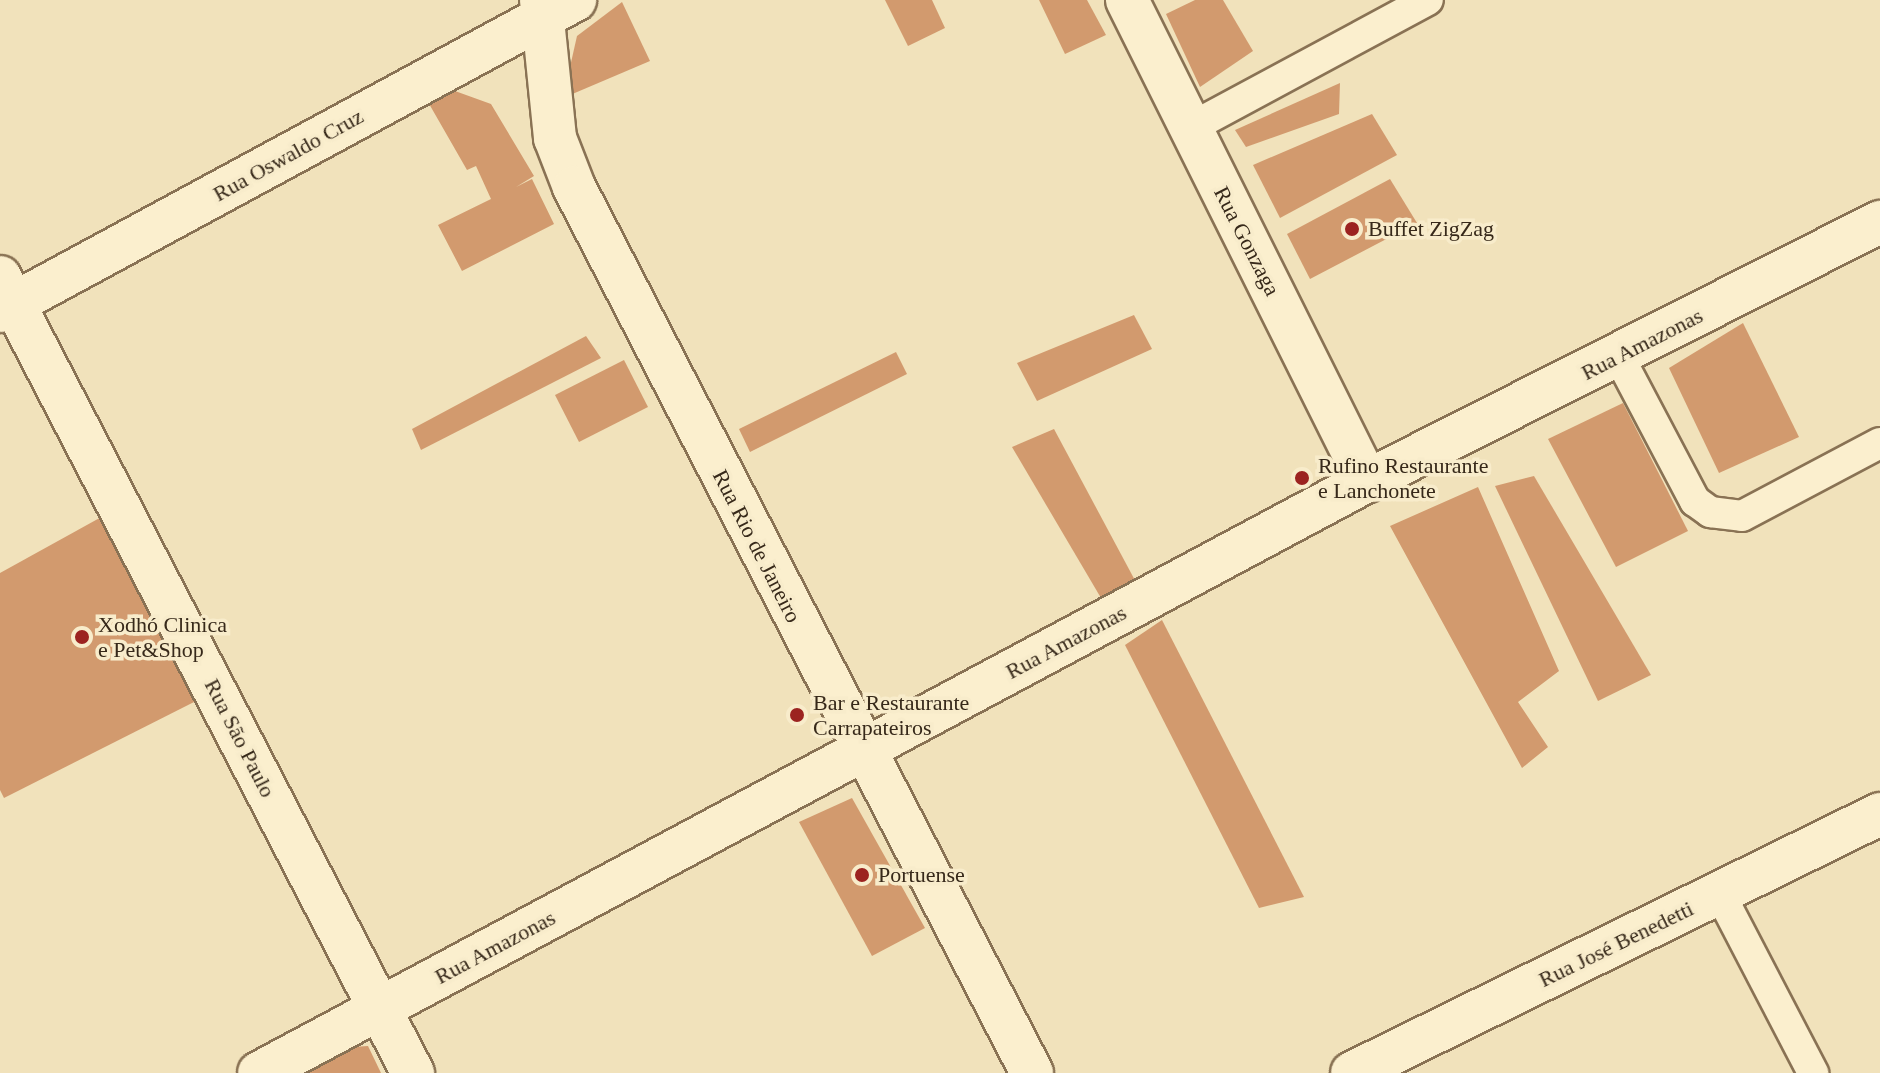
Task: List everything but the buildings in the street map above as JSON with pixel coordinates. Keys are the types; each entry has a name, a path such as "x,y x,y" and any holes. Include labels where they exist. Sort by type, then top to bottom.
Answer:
{"street":[{"name":"Rua Gonzaga","path":"1127,0 1367,481"},
{"path":"1190,128 1428,0"},
{"name":"Rua Oswaldo Cruz","path":"5,297 553,5"},
{"name":"Rua Rio de Janeiro","path":"553,5 555,138 574,187 862,751 1032,1073"},
{"name":"Rua Amazonas","path":"259,1073 1367,481 1619,357 1880,222"},
{"name":"Rua São Paulo","path":"5,297 413,1073"},
{"path":"1619,357 1695,501 1710,512 1742,516 1880,443"},
{"name":"Rua José Benedetti","path":"1370,1069 1880,814"},
{"path":"1720,894 1813,1073"}],"place":[{"name":"Buffet ZigZag","path":"1352,229"},
{"name":"Rufino Restaurante e Lanchonete","path":"1302,478"},
{"name":"Xodhó Clinica e Pet&Shop","path":"82,637"},
{"name":"Bar e Restaurante Carrapateiros","path":"797,715"},
{"name":"Portuense","path":"862,875"}]}
